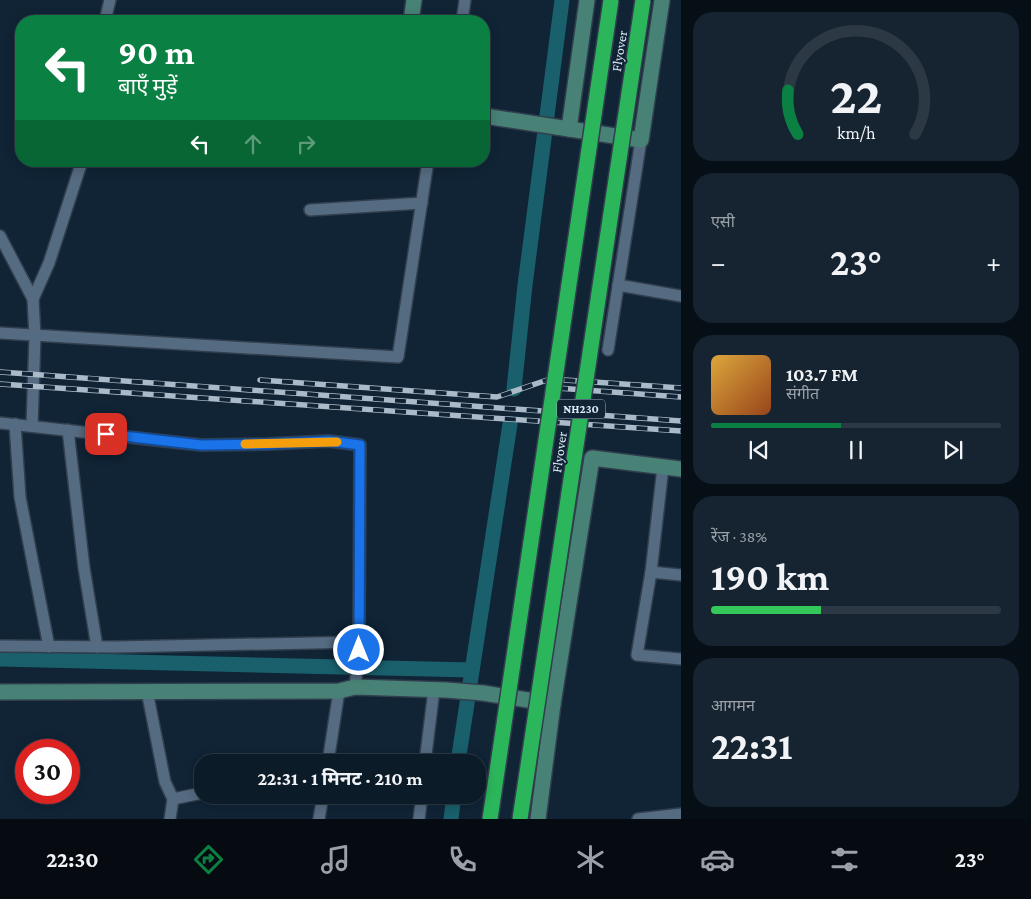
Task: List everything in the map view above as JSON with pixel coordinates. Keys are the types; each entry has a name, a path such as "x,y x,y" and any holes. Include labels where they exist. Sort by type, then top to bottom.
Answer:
{"highway":[{"name":"Flyover","path":"490,819 611,0"},
{"name":"Flyover","path":"520,819 643,0"}],"street":[{"path":"106,15 110,0"},
{"path":"412,15 414,0"},
{"path":"463,15 464,0"},
{"path":"565,128 586,0"},
{"path":"608,350 662,0"},
{"path":"490,117 640,140"},
{"path":"33,299 49,263 80,167"},
{"path":"0,334 398,357 427,167"},
{"path":"310,210 422,203"},
{"path":"0,236 33,299 35,336 32,426"},
{"path":"618,286 681,296"},
{"path":"0,422 201,445 329,441 360,445 359,646 356,684"},
{"path":"15,424 20,497 49,647"},
{"path":"68,430 84,568 97,647"},
{"path":"538,819 592,458 681,469"},
{"path":"663,466 651,572 637,655 681,659"},
{"path":"651,572 681,575"},
{"path":"0,646 359,646"},
{"path":"0,692 339,692 356,684 483,693 554,704"},
{"path":"427,754 440,690"},
{"path":"147,691 165,782 173,799 170,819"},
{"path":"329,754 339,692"},
{"path":"173,799 194,795"},
{"path":"319,819 322,804"},
{"path":"419,819 421,804"},
{"path":"638,819 681,814"}],"waterway":[{"path":"514,389 525,285 562,0"},
{"path":"459,754 510,424"},
{"path":"0,659 472,670"},
{"path":"451,819 453,804"}],"railway":[{"path":"0,372 681,421"},
{"path":"260,380 497,397 550,379 681,388"},
{"path":"0,384 681,431"},
{"path":"557,388 681,397"}],"slow traffic":[{"path":"245,444 337,442"}],"route":[{"path":"106,434 201,445 329,441 360,445 359,650"}]}
